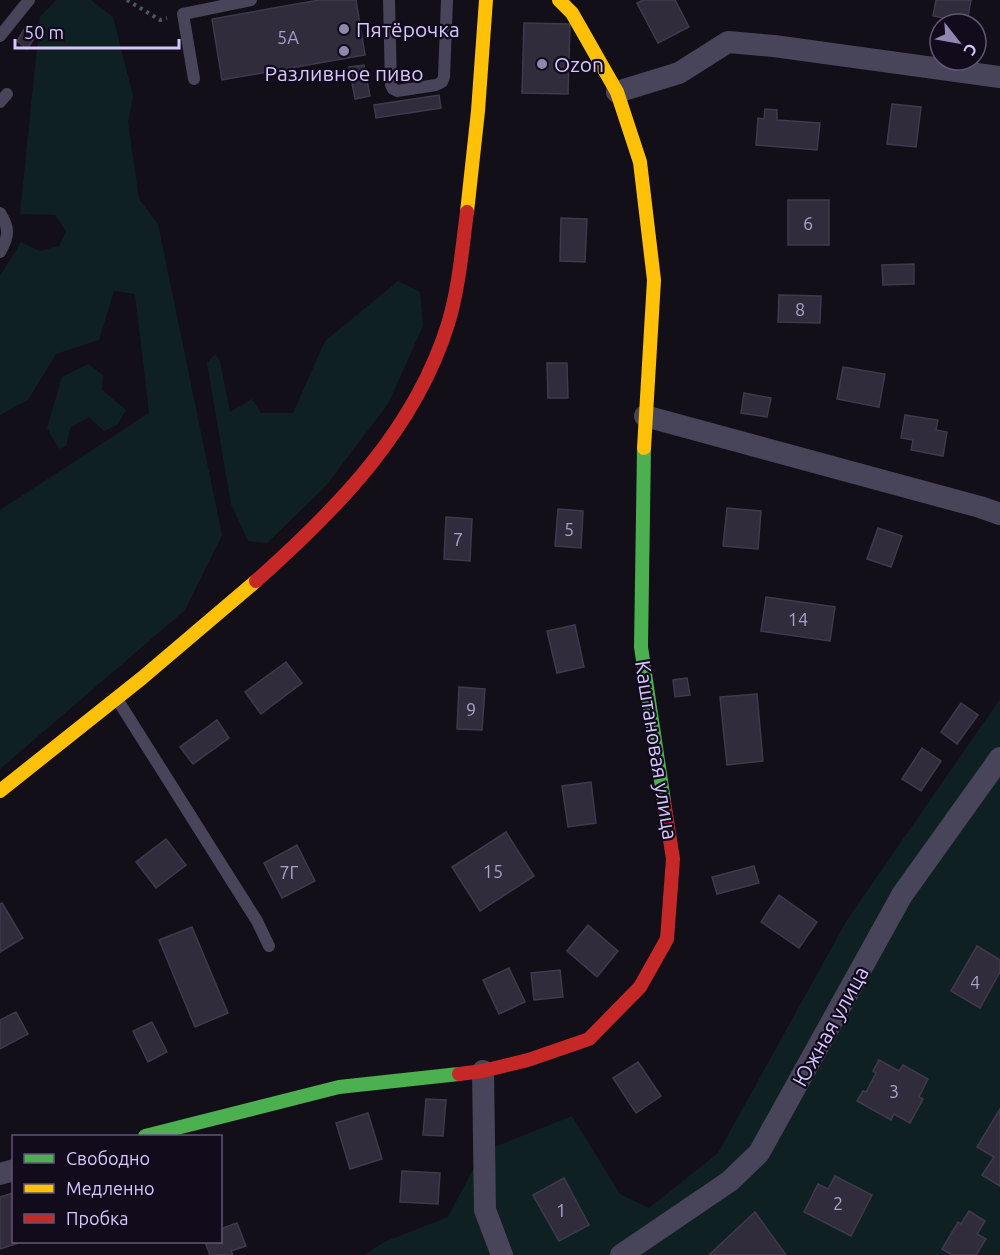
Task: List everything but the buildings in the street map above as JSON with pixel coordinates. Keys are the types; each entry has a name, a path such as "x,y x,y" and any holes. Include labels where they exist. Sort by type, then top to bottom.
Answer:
{"street":[{"path":"0,791 24,769 117,699 280,562 341,502 389,444 419,394 444,336 458,279 478,117 486,0"},
{"name":"Каштановая улица","path":"153,1135 339,1087 483,1071 528,1060 589,1039 640,987 667,939 673,859 641,647 645,416 654,280 640,162 617,92 572,13 560,0"},
{"path":"617,92 679,73 728,42 774,46 1000,77"},
{"path":"645,416 1000,514"},
{"name":"Южная улица","path":"621,1255 730,1181 759,1153 902,896 1000,758"},
{"path":"483,1071 485,1210 502,1255"}],"lane":[{"path":"0,36 29,0"},
{"path":"194,79 183,15 251,0"},
{"path":"389,0 391,85 397,91 442,82 447,0"},
{"path":"0,213 7,226 8,239 0,252"},
{"path":"117,699 257,921 269,946"}],"path":[{"path":"127,0 160,20 183,15"}],"shaded area":[{"path":"56,0 91,0 113,17 133,96 128,122 139,199 158,224 222,535 185,610 0,769 0,510 149,413 135,294 114,291 99,340 56,354 28,400 0,415 0,276 21,242 40,251 59,246 66,231 55,215 20,214 40,17"},
{"path":"398,281 420,292 423,326 388,404 325,487 267,543 248,541 231,504 207,363 215,354 220,361 230,412 252,399 261,413 293,413 325,341"},
{"path":"88,364 103,375 102,390 126,410 117,425 104,431 89,417 70,428 66,446 59,449 47,428 62,377"},
{"path":"1000,699 1000,1255 364,1255 384,1242 448,1217 482,1152 572,1116 620,1194 649,1208 718,1153 847,920"}],"traffic: fast":[{"path":"644,448 641,647 664,801"},
{"path":"149,1135 339,1087 459,1074"}],"traffic: slow":[{"path":"467,212 478,111 486,0"},
{"path":"559,0 572,13 617,92 640,162 654,280 644,448"},
{"path":"0,791 142,678 256,581"}],"traffic: jam":[{"path":"256,581 344,496 394,433 415,399 434,363 452,310 467,212"},
{"path":"459,1074 483,1071 528,1060 589,1039 640,987 667,939 673,859 664,801"}],"place":[{"name":"Пятёрочка","path":"344,29"},
{"name":"Разливное пиво","path":"344,51"},
{"name":"Ozon","path":"542,64"}]}
